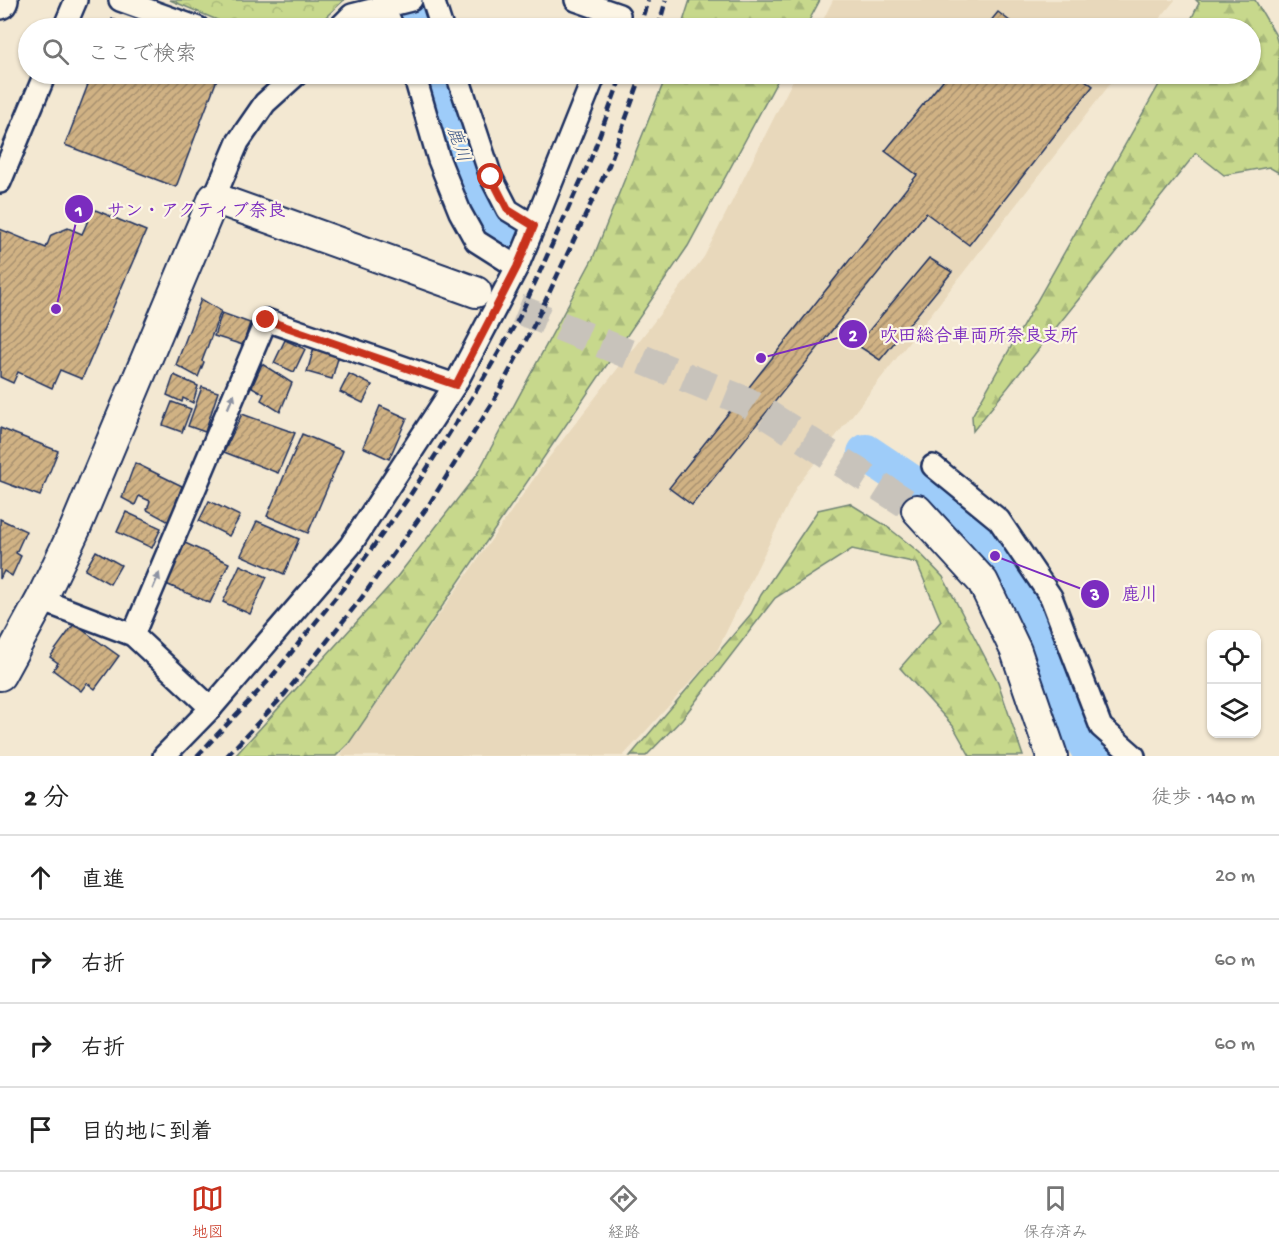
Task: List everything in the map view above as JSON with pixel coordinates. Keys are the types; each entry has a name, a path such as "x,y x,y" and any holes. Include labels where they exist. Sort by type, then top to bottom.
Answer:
{"street":[{"path":"68,18 76,0"},
{"path":"120,0 170,18"},
{"path":"433,0 439,18"},
{"path":"576,0 618,15"},
{"path":"349,18 352,15 394,3 393,18"},
{"path":"0,182 41,84"},
{"path":"0,675 41,600 80,518 238,142 265,103 286,84"},
{"path":"417,84 439,160 460,212 476,241 517,267"},
{"path":"460,84 491,177 508,210 534,226"},
{"path":"164,756 211,708 351,546 456,385 517,267 591,84"},
{"path":"214,198 476,292"},
{"path":"134,635 266,320 456,385"},
{"path":"933,466 999,520 1051,597 1101,727 1134,756"},
{"path":"917,510 983,582 1016,651 1052,756"},
{"path":"41,600 134,635 211,708"}],"shaded area":[{"path":"833,0 1175,0 1160,18 824,18"},
{"path":"791,84 1110,84 797,486 715,655 623,756 340,756 547,460 704,257"}],"green space":[{"path":"170,0 344,0 325,18 212,18"},
{"path":"690,0 820,0 810,18 684,18"},
{"path":"1196,0 1255,0 1275,34 1279,47 1279,173 1269,167 1224,175 1196,153 973,431 972,416 1159,84 1261,84 1261,18 1192,18 1199,3"},
{"path":"663,84 776,84 688,246 349,743 336,756 235,756 393,582 477,474 593,258"},
{"path":"849,503 885,525 919,552 943,577 998,682 1023,756 970,756 953,726 900,668 941,621 917,563 852,549 775,598 682,719 646,756 630,756 751,614 761,595 818,510"}],"building":[{"path":"998,12 1006,18 993,18"},
{"path":"88,84 215,84 176,187 65,145"},
{"path":"940,84 1090,84 1093,86 969,245 926,213 692,505 669,488 917,175 885,151"},
{"path":"93,209 146,231 82,379 60,370 52,388 18,372 13,383 0,377 0,229 46,248 51,235 68,228 82,234"},
{"path":"929,258 952,272 880,360 857,345"},
{"path":"201,299 221,311 198,377 176,365"},
{"path":"222,313 250,323 243,345 214,336"},
{"path":"285,340 305,349 294,372 274,363"},
{"path":"314,348 339,355 332,379 307,372"},
{"path":"262,364 292,383 280,412 261,400 264,394 252,387"},
{"path":"349,374 372,385 363,403 340,392"},
{"path":"174,375 198,386 193,403 183,398 182,402 167,395"},
{"path":"202,387 218,392 205,432 188,426"},
{"path":"172,402 191,409 182,432 163,425"},
{"path":"380,406 407,418 389,459 363,447"},
{"path":"242,414 295,433 278,473 224,452"},
{"path":"0,428 58,451 40,496 0,481"},
{"path":"302,434 343,451 308,533 267,516"},
{"path":"135,463 182,486 169,522 147,510 150,501 139,496 135,505 122,498"},
{"path":"209,501 240,516 229,536 199,521"},
{"path":"126,512 161,528 152,548 117,532"},
{"path":"0,519 26,531 16,553 21,556 12,576 4,571 0,579"},
{"path":"257,521 299,539 284,574 241,555"},
{"path":"185,543 229,563 210,603 166,584"},
{"path":"96,551 121,565 110,584 85,570"},
{"path":"240,565 267,577 250,614 223,602"},
{"path":"74,624 119,656 95,689 87,683 81,691 53,670 58,663 50,657"}],"waterway":[{"name":"鹿川","path":"408,0 413,18"},
{"name":"鹿川","path":"436,84 482,219 507,240"},
{"name":"鹿川","path":"866,453 963,518 995,556 1019,592 1076,726 1089,748 1097,756"}],"tunnel":[{"path":"476,292 747,402 917,510"}],"railway":[{"path":"642,18 648,0"},
{"path":"661,18 666,0"},
{"path":"197,756 270,679 344,587 409,497 476,391 519,318 592,156 618,84"},
{"path":"227,756 284,695 360,600 428,506 493,402 535,323 609,165 638,84"}],"place":[{"name":"サン・アクティブ奈良","path":"56,309"},
{"name":"吹田総合車両所奈良支所","path":"761,358"},
{"name":"鹿川","path":"995,556"}],"route":[{"path":"266,320 456,385 517,267 534,226 508,210 491,177"}]}
